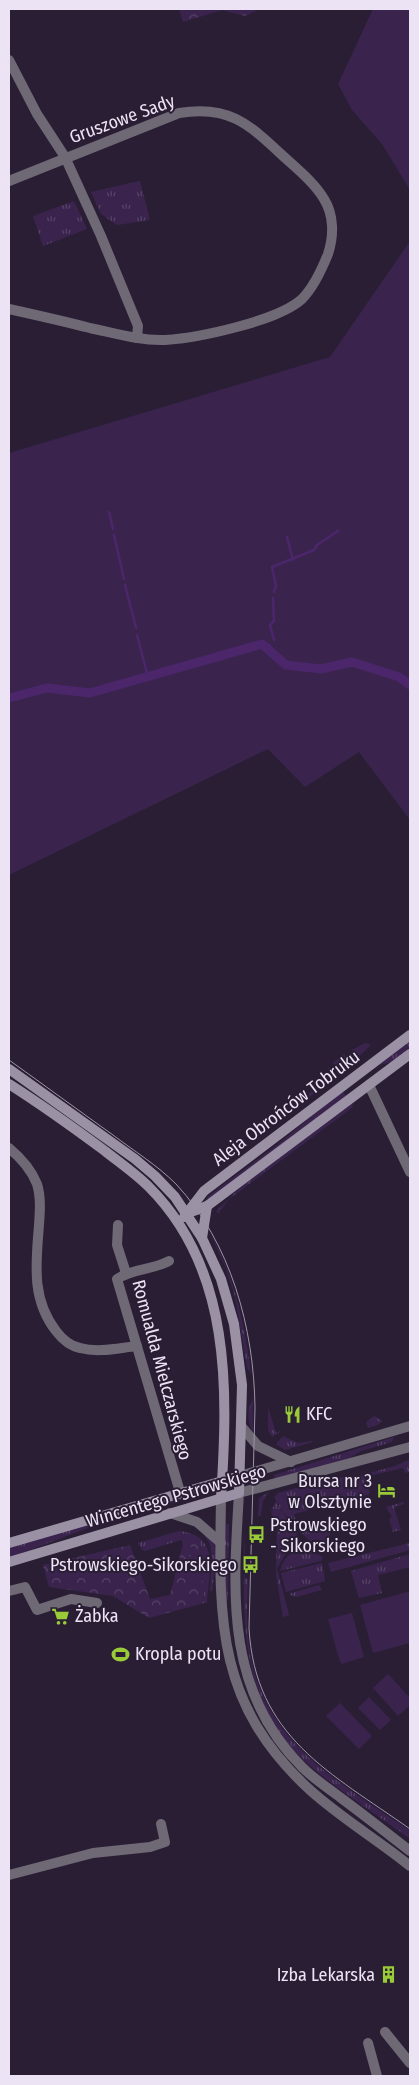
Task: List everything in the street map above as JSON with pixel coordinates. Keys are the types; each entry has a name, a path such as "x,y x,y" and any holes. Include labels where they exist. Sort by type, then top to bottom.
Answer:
{"main road":[{"name":"Aleja Obrońców Tobruku","path":"177,1222 187,1214 204,1191 410,1035"},
{"name":"Aleja Obrońców Tobruku","path":"187,1214 206,1206 410,1054"},
{"path":"9,1069 135,1159 169,1190 202,1238 222,1279 234,1324 242,1385 239,1494"},
{"path":"9,1084 124,1166 156,1194 177,1222 204,1271 217,1316 224,1381 220,1498"},
{"path":"202,1238 206,1206"},
{"name":"Wincentego Pstrowskiego","path":"9,1543 240,1476"},
{"name":"Wincentego Pstrowskiego","path":"9,1562 220,1498 239,1494"}],"street":[{"path":"9,60 33,108 65,157"},
{"name":"Gruszowe Sady","path":"9,180 179,113 195,110 212,111 250,125 316,189 324,199 329,210 332,227 332,244 326,260 314,284 302,299 288,310 219,331 164,340 137,338 9,309"},
{"name":"Gruszowe Sady","path":"65,157 101,236 138,326 137,338"},
{"path":"369,1085 410,1172"},
{"path":"9,1148 26,1165 37,1184 40,1212 36,1286 43,1308 53,1327 60,1336 77,1348 100,1350 137,1346"},
{"path":"118,1225 117,1245 126,1273"},
{"name":"Romualda Mielczarskiego","path":"170,1261 126,1273 117,1279 180,1492"},
{"path":"240,1426 258,1446 291,1462"},
{"name":"Wincentego Pstrowskiego","path":"240,1476 410,1426"},
{"name":"Wincentego Pstrowskiego","path":"239,1494 410,1447"},
{"path":"239,1494 235,1589 236,1625 243,1666 261,1712 277,1738 304,1768 410,1851"},
{"path":"220,1498 220,1591 225,1644 246,1706 259,1730 279,1758 312,1792 410,1866"},
{"path":"170,1513 197,1522 221,1543"},
{"path":"9,1591 25,1587 37,1610 71,1599 97,1603"},
{"path":"9,1876 93,1853 165,1842 161,1824"},
{"path":"385,2032 410,2063"},
{"path":"368,2043 377,2076"}],"green space":[{"path":"179,9 260,9 245,16 222,10 183,22"},
{"path":"373,9 410,9 410,190 382,144 352,110 338,84"},
{"path":"140,181 150,220 117,225 101,214 91,192"},
{"path":"74,201 87,229 43,246 33,216"},
{"path":"410,241 410,820 359,752 305,787 268,749 9,875 9,453 330,357"},
{"path":"410,1041 410,1048 392,1062 379,1065"},
{"path":"365,1043 371,1045 357,1058 352,1050"},
{"path":"344,1054 350,1063 340,1073 333,1063"},
{"path":"329,1067 336,1076 265,1132 263,1126 294,1105 295,1100 297,1103 307,1096 330,1072 327,1069"},
{"path":"342,1091 346,1096 208,1199 207,1197 277,1145"},
{"path":"352,1104 353,1107 229,1199 218,1214 216,1211 241,1187"},
{"path":"209,1231 218,1247 232,1282 242,1318 251,1373 247,1368 235,1297 225,1266"},
{"path":"253,1399 253,1433 248,1416 249,1407"},
{"path":"268,1407 276,1433 281,1431 272,1437 268,1430"},
{"path":"374,1416 382,1421 378,1425 368,1428 366,1422"},
{"path":"283,1436 298,1443 313,1442 285,1450 276,1444"},
{"path":"394,1437 392,1442 361,1451 349,1458 275,1479 274,1475"},
{"path":"410,1459 409,1472 405,1473 403,1468 365,1477 370,1494 294,1514 298,1528 282,1511 274,1497 278,1493 333,1478 358,1476 395,1466"},
{"path":"269,1492 263,1501 261,1515 258,1517 259,1498"},
{"path":"193,1493 194,1496 88,1528 9,1558 9,1547"},
{"path":"276,1501 297,1535 277,1568 289,1615 283,1617 276,1574 277,1527 271,1512"},
{"path":"403,1502 404,1504 394,1507 401,1530 393,1532 389,1519 392,1517 386,1507"},
{"path":"226,1524 229,1524 228,1600 225,1601"},
{"path":"330,1525 331,1530 325,1554 301,1533"},
{"path":"245,1526 245,1578 248,1579 247,1621 249,1647 257,1680 270,1709 287,1734 308,1756 331,1776 410,1831 410,1839 309,1765 285,1740 268,1713 256,1685 249,1655 245,1624 244,1592"},
{"path":"179,1531 192,1534 200,1539 194,1568 181,1540 145,1551 142,1550 138,1543"},
{"path":"204,1535 212,1539 217,1554 212,1591 210,1591 212,1557 210,1544"},
{"path":"189,1537 200,1539 204,1603 149,1618 113,1596 49,1587 43,1565 130,1545 150,1599 170,1595 183,1543 194,1565"},
{"path":"200,1539 207,1547 210,1557 207,1603 204,1603"},
{"path":"410,1543 410,1550 331,1572 328,1563"},
{"path":"307,1549 323,1557 321,1561 280,1571 281,1566 289,1555 297,1550"},
{"path":"410,1554 410,1567 378,1575 382,1593 359,1598 351,1571"},
{"path":"322,1563 325,1581 286,1592 281,1573"},
{"path":"319,1585 322,1590 296,1597 290,1595 291,1593"},
{"path":"410,1591 410,1643 373,1653 360,1605"},
{"path":"352,1613 364,1657 342,1664 328,1619"},
{"path":"388,1674 410,1698 410,1705 398,1716 373,1688"},
{"path":"369,1697 391,1720 380,1730 358,1708"},
{"path":"340,1703 372,1736 359,1749 326,1716"}],"waterway":[{"path":"109,512 113,529"},
{"path":"274,592 276,586 272,567 314,550 317,545 338,531"},
{"path":"114,535 124,579"},
{"path":"287,537 293,560"},
{"path":"125,585 136,628"},
{"path":"273,598 274,621 270,625 274,640"},
{"path":"137,635 148,677"},
{"path":"9,698 47,688 90,693 262,644 286,665 321,669 352,662 399,677 410,685"},
{"path":"266,648 270,645"}],"tram line":[{"path":"9,1060 161,1171 176,1184 195,1207 211,1233 225,1260 236,1288 244,1318 254,1378 255,1408 249,1628 254,1666 266,1698 282,1725 302,1748 326,1770 410,1829"}],"place":[{"name":"KFC","path":"292,1414"},
{"name":"Bursa nr 3 w Olsztynie","path":"386,1491"},
{"name":"Pstrowskiego - Sikorskiego","path":"256,1535"},
{"name":"Pstrowskiego-Sikorskiego","path":"251,1565"},
{"name":"Żabka","path":"61,1616"},
{"name":"Kropla potu","path":"121,1654"},
{"name":"Izba Lekarska","path":"389,1975"}]}
